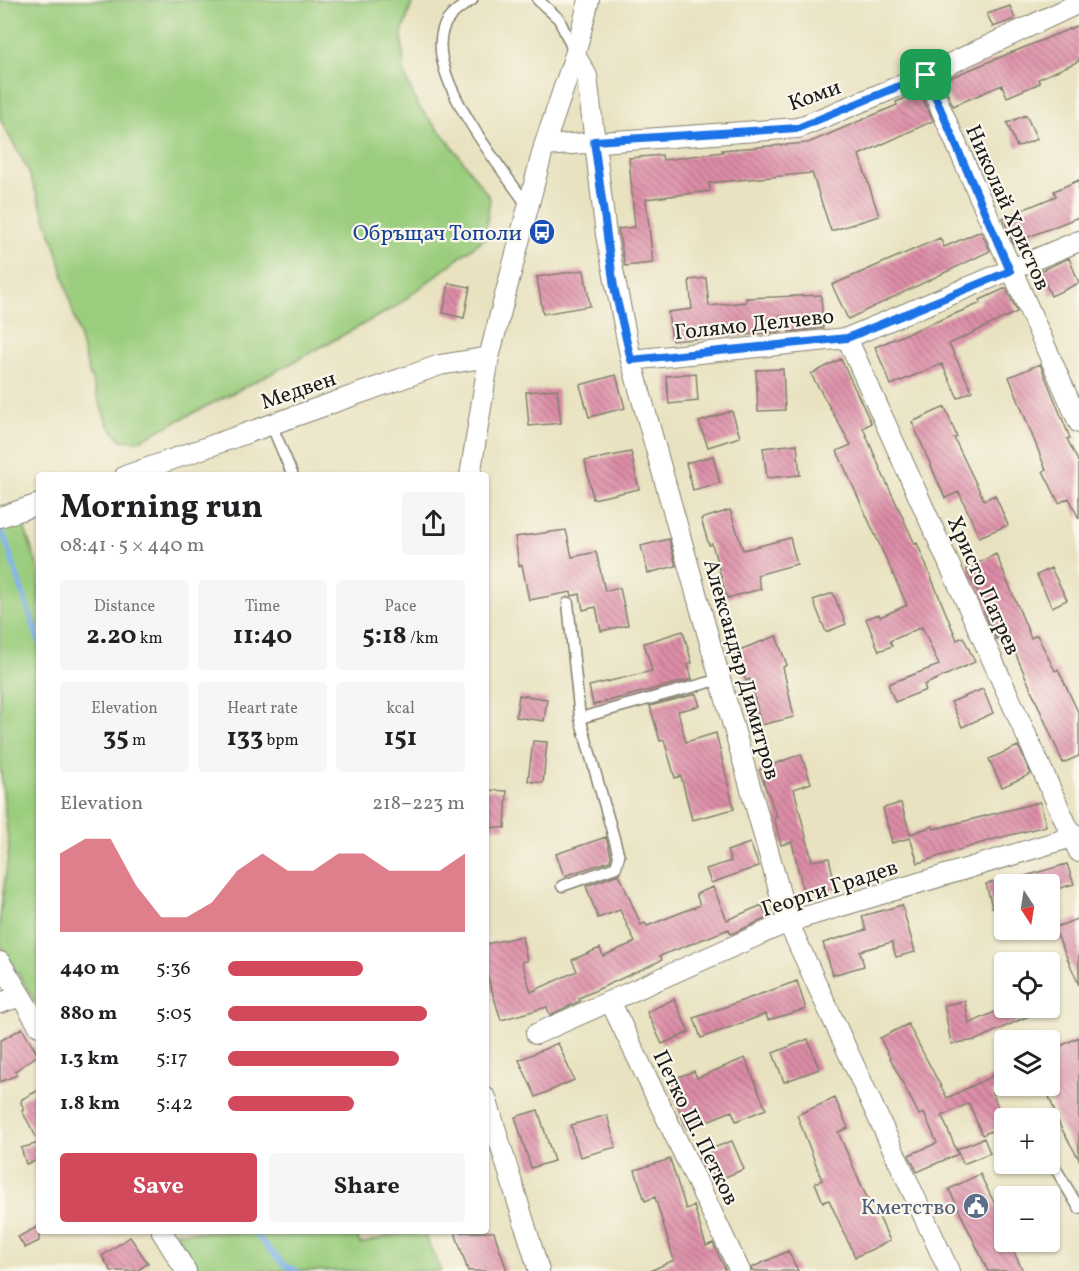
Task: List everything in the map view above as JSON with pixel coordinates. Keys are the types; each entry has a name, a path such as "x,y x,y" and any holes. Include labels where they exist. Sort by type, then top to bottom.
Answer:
{"street":[{"path":"471,472 489,357 544,146 575,55 589,0"},
{"name":"Коми","path":"544,146 798,128 926,75 1079,3"},
{"name":"Александър Димитров","path":"575,55 587,76 614,287 631,360 788,922 949,1271"},
{"name":"Николай Христов","path":"926,75 1010,271 1079,423"},
{"name":"Голямо Делчево","path":"631,360 847,338 1079,240"},
{"name":"Христо Патрев","path":"847,338 1077,841"},
{"name":"Медвен","path":"137,472 440,364 489,357"},
{"path":"0,517 36,505"},
{"name":"Георги Градев","path":"536,1034 611,1003 788,922 1077,841"},
{"path":"0,962 36,1021"},
{"path":"0,1003 21,996"},
{"name":"Петко Ш. Петков","path":"611,1003 740,1271"},
{"path":"489,1108 539,1271"},
{"path":"163,1234 186,1271"}],"lane":[{"path":"472,0 457,9 443,28 440,56 447,81 464,113 529,208"},
{"path":"538,0 559,19 575,55"},
{"path":"271,424 291,472"},
{"path":"562,886 616,867 619,856 580,718 568,603"},
{"path":"580,718 721,679"},
{"path":"1058,1174 1079,1208"}],"green space":[{"path":"0,0 413,0 402,33 404,73 418,106 449,142 490,198 485,238 395,307 282,368 138,441 121,440 107,423 89,373 57,251 28,170 0,119"},
{"path":"23,523 36,562 36,1003 0,944 0,916 9,849 0,764 0,530"},
{"path":"176,1234 357,1234 360,1244 398,1234 424,1234 441,1271 199,1271"}],"building":[{"path":"1010,6 1015,19 993,27 987,14"},
{"path":"1079,25 1079,61 1038,79 1040,83 1007,97 1002,85 953,106 942,81"},
{"path":"920,92 933,121 859,155 879,216 831,231 812,173 709,183 710,191 646,199 653,263 625,266 618,229 635,227 629,158 662,155 663,160 723,152 722,150 808,143 897,105 896,102"},
{"path":"1026,115 1037,139 1017,147 1007,123"},
{"path":"1079,180 1079,217 1013,243 1003,218 1056,196 1054,191"},
{"path":"981,231 990,251 848,319 832,285 940,238 944,247"},
{"path":"1069,258 1079,283 1051,296 1040,271"},
{"path":"584,270 590,306 543,314 537,277"},
{"path":"706,278 709,306 746,302 746,298 821,295 823,328 789,332 780,314 781,332 672,341 668,312 692,309 689,280"},
{"path":"449,283 470,287 464,318 443,313"},
{"path":"1006,288 1017,312 949,344 972,391 958,398 942,364 891,385 875,347 981,303 980,300"},
{"path":"841,359 871,423 863,428 883,475 915,544 917,543 957,640 963,637 975,662 924,685 926,690 895,702 888,684 939,665 922,627 890,641 892,646 879,651 866,619 879,614 880,617 907,605 837,451 851,445 811,374"},
{"path":"1040,364 1070,438 1067,439 1079,463 1079,519 1069,498 1059,503 1043,471 1046,470 1009,377"},
{"path":"783,369 785,410 758,411 756,370"},
{"path":"696,373 698,401 669,404 666,376"},
{"path":"616,375 625,408 589,417 580,385"},
{"path":"557,389 561,423 529,426 526,392"},
{"path":"945,407 957,437 954,438 984,500 995,495 1008,525 979,537 959,492 945,498 912,422"},
{"path":"732,411 740,437 708,447 699,422"},
{"path":"797,444 800,475 767,478 763,448"},
{"path":"631,452 639,489 593,499 585,461"},
{"path":"713,456 720,483 693,490 686,463"},
{"path":"730,510 743,550 790,538 797,564 757,575 761,589 727,598 712,544 709,545 701,519"},
{"path":"566,530 572,557 596,552 605,591 620,588 628,625 601,631 596,607 583,610 580,594 572,596 571,592 529,600 522,565 519,566 515,537"},
{"path":"669,539 676,566 648,573 641,546"},
{"path":"996,554 1031,638 1037,635 1055,671 1058,669 1079,714 1079,756 1063,763 1007,634 996,639 984,611 987,610 966,569"},
{"path":"1051,568 1067,600 1052,607 1037,575"},
{"path":"833,593 846,624 826,632 813,600"},
{"path":"683,631 692,663 688,664 692,679 593,705 589,686 652,671 644,643"},
{"path":"776,636 787,665 783,667 794,717 761,725 750,679 746,681 734,652"},
{"path":"983,689 993,713 962,727 951,702"},
{"path":"696,694 700,706 678,711 686,742 716,733 734,809 692,820 681,776 675,778 664,740 660,741 650,706"},
{"path":"519,695 547,699 544,721 516,717"},
{"path":"533,741 547,742 543,783 528,781"},
{"path":"1018,746 1031,774 1002,787 989,759"},
{"path":"801,754 811,783 794,789 812,861 829,858 836,888 804,895 792,842 781,845 774,817 777,817 759,770"},
{"path":"489,790 507,791 505,828 489,827"},
{"path":"1040,802 1046,826 991,840 918,863 910,838 892,843 883,808 901,803 910,834 933,826 934,829"},
{"path":"606,837 611,856 610,861 564,876 556,854"},
{"path":"750,843 759,866 711,883 706,869 731,861 727,851"},
{"path":"1067,864 1074,884 1060,888 1060,874 1032,874"},
{"path":"619,874 641,925 645,923 647,926 700,905 696,894 713,887 727,920 762,905 767,918 731,934 729,929 660,956 662,960 579,998 580,1001 550,1015 547,1007 501,1020 489,982 489,943 522,936 527,961 522,962 531,992 577,971 572,960 600,948 603,956 635,942 620,910 598,918 586,886"},
{"path":"994,882 994,907 992,907 986,884"},
{"path":"902,905 915,952 896,957 892,942 860,951 864,966 833,975 823,943 866,930 862,916"},
{"path":"1079,918 1079,985 1059,940 1060,926"},
{"path":"797,981 806,1009 768,1020 766,1014 701,1038 694,1018"},
{"path":"674,999 689,1032 662,1044 647,1012"},
{"path":"965,1001 969,1024 994,1012 994,1018 1024,1018 976,1040 951,1044 944,1005"},
{"path":"908,1024 947,1098 994,1075 994,1091 992,1092 998,1108 994,1108 994,1130 982,1135 969,1103 942,1116 958,1154 917,1172 909,1155 937,1143 924,1113 919,1115 880,1038"},
{"path":"22,1028 36,1052 36,1056 15,1071 17,1075 0,1082 0,1041"},
{"path":"1079,1037 1079,1159 1060,1126 1060,1108 1053,1108 1049,1096 1060,1096 1060,1046"},
{"path":"808,1039 819,1069 784,1082 773,1053"},
{"path":"558,1043 574,1080 536,1097 519,1060"},
{"path":"745,1058 766,1109 736,1121 732,1111 687,1129 668,1081 694,1071 697,1078"},
{"path":"36,1092 36,1137 22,1111 24,1109 22,1099"},
{"path":"835,1098 848,1128 838,1132 871,1207 874,1206 890,1241 855,1257 829,1200 823,1202 815,1183 822,1180 797,1115"},
{"path":"538,1110 554,1161 531,1168 515,1117"},
{"path":"607,1115 616,1147 580,1157 571,1125"},
{"path":"984,1138 990,1153 963,1164 957,1149"},
{"path":"732,1141 744,1169 711,1183 697,1154"},
{"path":"36,1144 36,1161 26,1164 21,1148"},
{"path":"670,1159 686,1209 694,1206 706,1246 713,1243 726,1271 650,1271 674,1260 655,1197 645,1201 635,1170"},
{"path":"980,1174 994,1203 994,1252 1014,1252 1023,1271 988,1271 949,1189"},
{"path":"36,1228 39,1241 25,1248 18,1237"},
{"path":"494,1232 507,1271 468,1271 456,1234"},
{"path":"130,1237 148,1263 137,1271 111,1271 102,1256"},
{"path":"788,1251 798,1271 752,1271 751,1268"}],"waterway":[{"path":"0,524 36,633"},
{"path":"255,1234 284,1265 297,1271"}],"place":[{"name":"Обръщач Тополи","path":"542,232"},
{"name":"Кметство","path":"976,1206"}],"route":[{"path":"926,75 1010,271 847,338 631,360 614,287 594,141 798,128 926,75"}]}
